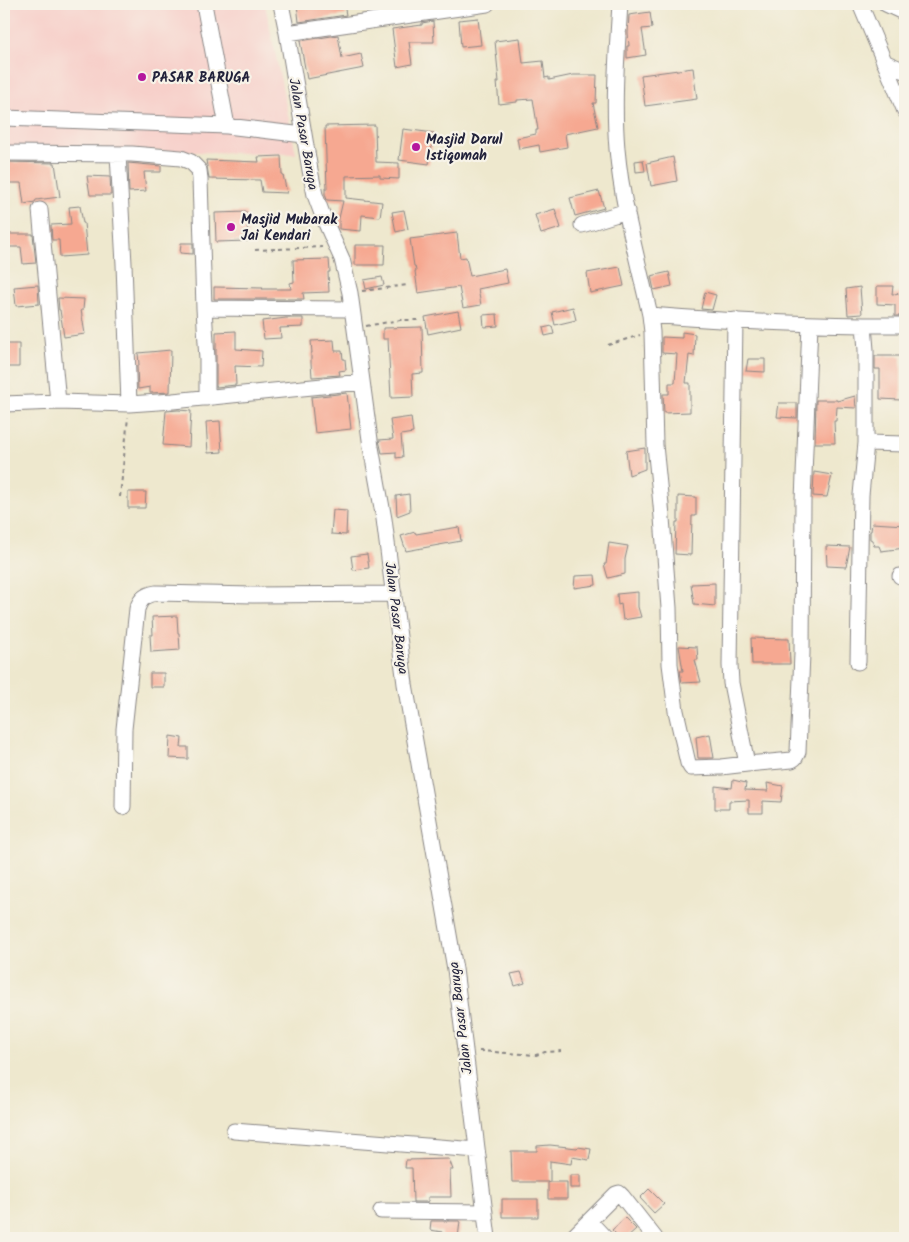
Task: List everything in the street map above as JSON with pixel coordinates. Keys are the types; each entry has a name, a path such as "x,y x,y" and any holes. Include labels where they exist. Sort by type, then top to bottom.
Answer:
{"street":[{"path":"204,4 227,126"},
{"name":"Jalan Pasar Baruga","path":"280,4 287,33 315,195 342,259 350,293 370,447 384,519 405,684 455,968 488,1238"},
{"path":"287,33 487,4"},
{"path":"620,4 617,46 617,150 627,211 650,315 655,444 669,608 670,664 676,711 688,763 691,768 792,760 798,752 802,653 803,500 810,324"},
{"path":"860,4 905,111"},
{"path":"886,4 905,12"},
{"path":"884,62 905,71"},
{"path":"4,118 227,126 304,135"},
{"path":"4,153 118,154 181,158 191,162 199,170 208,398"},
{"path":"118,154 129,404"},
{"path":"40,210 58,402"},
{"path":"582,225 627,211"},
{"path":"204,308 351,309"},
{"path":"650,315 810,324 905,325"},
{"path":"735,320 730,664 731,683 746,764"},
{"path":"858,662 861,495 866,443 866,350 864,325"},
{"path":"4,404 173,402 362,382"},
{"path":"866,443 905,444"},
{"path":"123,807 124,729 137,609 143,597 156,593 271,596 394,594"},
{"path":"234,1131 477,1150"},
{"path":"572,1238 619,1193 655,1238"},
{"path":"381,1211 485,1212"},
{"path":"589,1222 606,1238"}],"path":[{"path":"254,250 336,246"},
{"path":"350,293 408,286"},
{"path":"354,328 400,320 420,320"},
{"path":"608,345 652,332"},
{"path":"120,497 129,404"},
{"path":"464,1050 536,1055 545,1052 561,1052"}],"shaded area":[{"name":"PASAR BARUGA","path":"18,4 265,4 296,154 4,148 4,6"}],"building":[{"path":"297,4 344,4 346,15 299,22"},
{"path":"650,12 652,28 642,29 646,55 627,58 629,15"},
{"path":"478,18 481,45 461,47 459,20"},
{"path":"433,21 434,42 409,42 412,64 397,67 392,29 422,25 422,23"},
{"path":"338,35 342,58 361,54 364,68 307,79 300,41"},
{"path":"520,38 523,63 543,61 545,78 549,77 549,80 573,75 597,75 596,103 593,103 598,127 565,134 567,147 540,152 539,145 519,149 517,138 536,134 536,130 538,130 533,99 499,104 495,41"},
{"path":"693,68 697,99 645,106 641,75"},
{"path":"375,125 376,162 399,163 399,179 380,178 380,175 346,176 346,198 382,202 380,217 362,215 361,231 339,229 339,218 343,201 327,200 325,194 325,189 327,189 325,126"},
{"name":"Masjid Darul Istiqomah","path":"403,129 434,133 429,164 399,160"},
{"path":"281,156 282,175 287,193 262,192 260,180 209,179 206,160 259,162 258,157"},
{"path":"673,157 677,181 651,186 647,163"},
{"path":"643,160 645,171 636,172 635,161"},
{"path":"4,162 55,163 60,197 36,200 35,202 24,204 21,183 4,183"},
{"path":"128,163 161,166 161,172 144,172 146,191 129,192"},
{"path":"87,176 110,177 111,195 90,195"},
{"path":"599,191 604,208 575,216 570,198"},
{"path":"80,206 84,223 87,255 60,257 59,240 52,240 51,225 71,224 69,207"},
{"path":"555,209 561,228 541,234 535,215"},
{"path":"404,210 408,229 396,232 392,212"},
{"name":"Masjid Mubarak Jai Kendari","path":"247,212 248,241 216,242 215,213"},
{"path":"457,233 460,258 466,257 470,276 505,269 508,283 478,289 481,305 463,308 459,287 418,293 410,239"},
{"path":"7,234 33,234 36,263 23,264 21,247 7,247"},
{"path":"181,243 193,243 193,254 180,253"},
{"path":"355,245 385,245 384,265 355,265"},
{"path":"329,259 329,292 303,293 304,299 214,299 214,287 291,289 290,283 294,282 293,260"},
{"path":"620,267 624,286 590,293 587,273"},
{"path":"669,272 672,286 654,290 651,276"},
{"path":"382,277 384,285 366,289 364,280"},
{"path":"38,285 39,304 16,306 14,287"},
{"path":"877,286 893,286 892,294 905,293 905,316 895,316 895,305 877,304"},
{"path":"860,287 862,314 848,315 846,289"},
{"path":"705,292 716,295 712,310 701,309"},
{"path":"58,298 84,299 83,310 81,310 85,334 64,337"},
{"path":"573,307 576,320 555,325 552,312"},
{"path":"458,311 461,327 428,334 425,317"},
{"path":"497,314 498,326 484,327 483,315"},
{"path":"303,318 303,327 280,328 281,338 264,339 262,321"},
{"path":"552,326 554,334 545,336 543,328"},
{"path":"422,327 423,373 412,374 413,397 391,398 388,339 383,339 383,328"},
{"path":"236,331 236,349 262,351 261,367 235,366 236,385 216,387 216,332"},
{"path":"682,332 695,334 694,356 689,355 686,383 690,383 690,412 664,413 663,394 669,394 669,383 675,383 677,354 662,353 662,337 682,338"},
{"path":"334,340 335,351 342,351 346,370 339,371 340,375 312,377 311,341"},
{"path":"4,344 19,344 19,367 4,367"},
{"path":"171,350 170,392 150,393 150,387 138,389 138,353"},
{"path":"875,356 901,356 901,400 880,399 880,369 875,369"},
{"path":"748,359 765,359 765,372 746,371"},
{"path":"347,393 351,429 315,433 311,397"},
{"path":"855,396 856,408 837,407 836,421 834,421 835,443 815,443 816,400 837,401"},
{"path":"779,403 797,403 797,418 777,417"},
{"path":"166,411 191,411 189,447 163,445"},
{"path":"411,417 413,433 401,435 403,457 396,458 396,452 382,453 379,440 393,439 390,420"},
{"path":"220,421 222,452 208,453 206,422"},
{"path":"645,448 645,469 629,475 626,451"},
{"path":"814,472 832,475 827,497 813,496"},
{"path":"128,492 146,492 145,508 128,508"},
{"path":"409,494 410,511 397,516 396,496"},
{"path":"678,496 696,497 696,516 692,516 691,555 675,554"},
{"path":"333,510 347,511 346,535 331,534"},
{"path":"872,523 905,525 905,548 881,551 879,546 874,546 870,539"},
{"path":"459,527 461,541 406,551 401,536 415,532 416,534"},
{"path":"609,543 628,546 625,559 625,574 608,578 604,564 606,564"},
{"path":"826,546 850,547 846,567 827,566"},
{"path":"367,554 369,568 353,570 351,556"},
{"path":"595,575 596,585 574,588 575,576"},
{"path":"715,583 715,606 694,604 691,584"},
{"path":"638,592 638,607 641,617 623,620 621,604 618,605 617,594"},
{"path":"177,616 180,650 151,652 150,635 153,635 152,617"},
{"path":"751,638 789,639 790,664 752,664"},
{"path":"679,646 697,647 698,660 695,660 701,682 682,683 680,671 683,671"},
{"path":"150,673 164,673 164,687 150,687"},
{"path":"710,734 714,758 698,758 696,737"},
{"path":"170,736 182,738 181,747 188,747 188,759 169,758"},
{"path":"733,780 746,783 745,790 768,791 767,783 783,786 781,802 763,801 763,813 749,813 749,800 729,801 729,809 715,809 715,786 732,788"},
{"path":"521,972 525,983 515,986 511,974"},
{"path":"550,1145 591,1149 589,1160 572,1157 571,1164 550,1161 550,1182 512,1182 511,1151 537,1151 537,1146"},
{"path":"449,1159 453,1170 450,1170 451,1197 428,1197 428,1202 413,1202 412,1168 405,1168 406,1160"},
{"path":"570,1175 580,1175 580,1188 570,1188"},
{"path":"548,1182 567,1182 567,1199 548,1199"},
{"path":"649,1189 664,1204 654,1213 640,1198"},
{"path":"502,1199 538,1199 538,1217 502,1217"},
{"path":"625,1218 636,1229 626,1238 620,1238 612,1230"},
{"path":"431,1221 460,1221 458,1238 442,1238 442,1232 430,1230"}],"place":[{"name":"PASAR BARUGA","path":"142,77"},
{"name":"Masjid Darul Istiqomah","path":"416,147"},
{"name":"Masjid Mubarak Jai Kendari","path":"231,227"}]}
